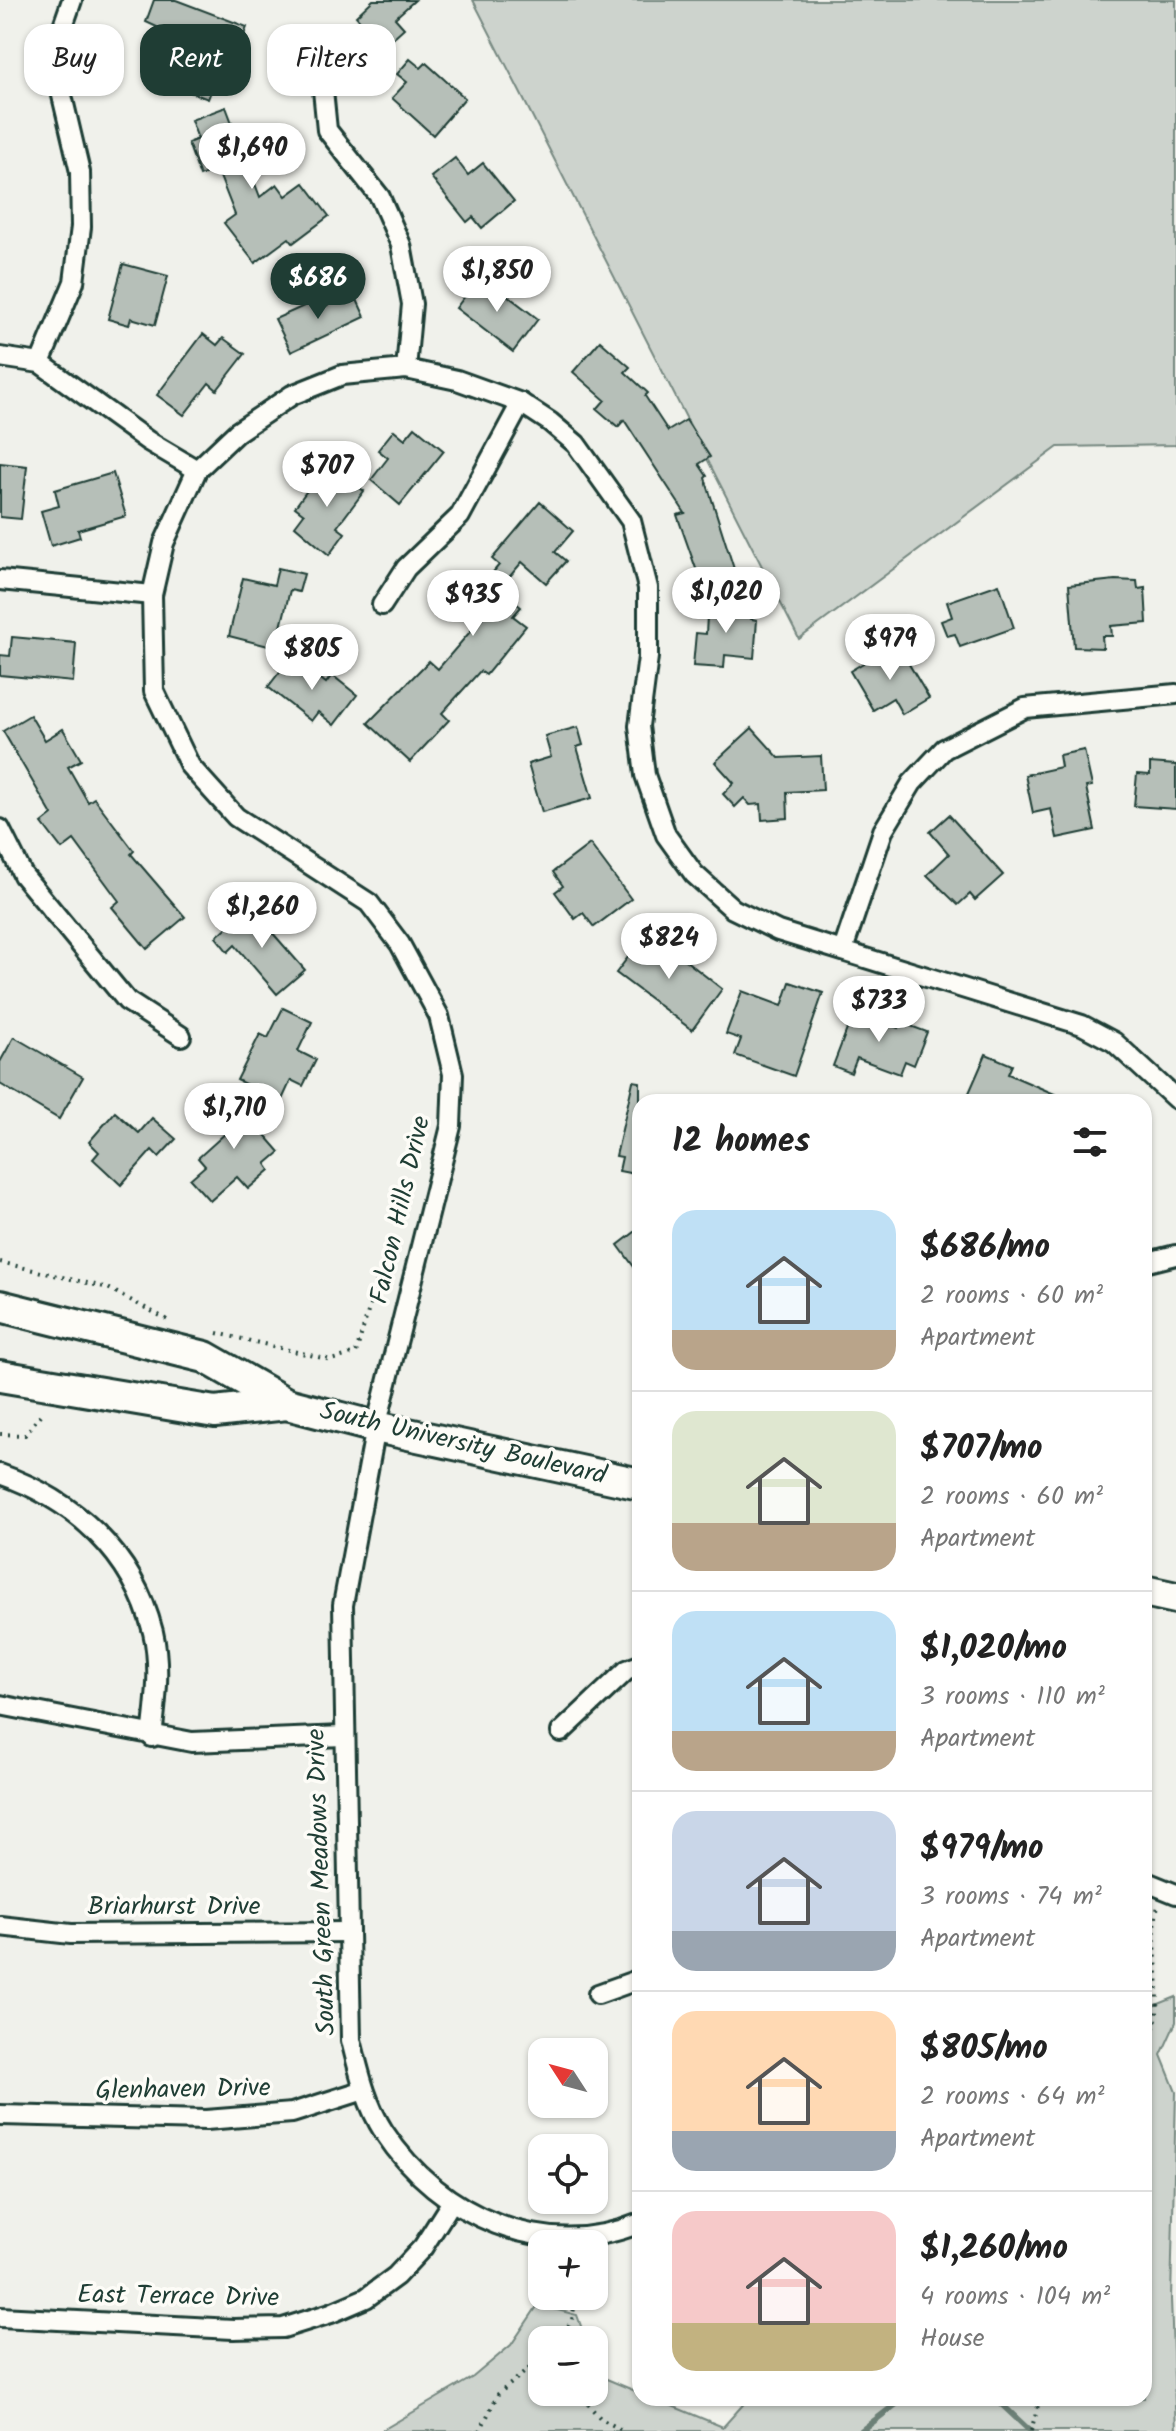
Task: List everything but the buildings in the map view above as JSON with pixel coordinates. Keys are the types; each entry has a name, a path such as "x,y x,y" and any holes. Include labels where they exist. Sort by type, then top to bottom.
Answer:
{"main road":[{"name":"South University Boulevard","path":"0,1306 205,1357 287,1404 376,1427 632,1482"},
{"name":"South University Boulevard","path":"0,1376 215,1412 287,1404"},
{"path":"1152,1593 1176,1598"}],"street":[{"path":"40,363 74,282 81,227 80,172 60,87 64,23 72,0"},
{"path":"324,96 327,130 380,197 401,245 412,304 406,369"},
{"path":"0,357 40,363 148,441 197,470"},
{"name":"Falcon Hills Drive","path":"376,1427 451,1126 453,1074 439,1016 400,944 369,903 236,817 190,766 154,691 152,595 164,543 197,470 237,432 292,395 342,375 406,369 457,380 521,403 576,444 631,521 648,588 648,657 639,726 645,775 666,835 694,874 733,909 778,931 1082,1025 1114,1042 1168,1088 1176,1099"},
{"path":"382,605 406,568 460,516 521,403"},
{"path":"0,580 152,595"},
{"path":"843,950 883,831 912,783 944,749 1025,708 1176,694"},
{"path":"0,829 23,875 127,1001 181,1036"},
{"path":"1152,1261 1176,1255"},
{"name":"South Green Meadows Drive","path":"376,1427 343,1605 343,1736 351,2040 364,2090 383,2131 413,2169 451,2203 499,2226 542,2238 586,2237 632,2225"},
{"path":"0,1474 36,1487 79,1515 113,1548 138,1593 153,1633 157,1682 152,1737"},
{"path":"561,1732 632,1668"},
{"path":"0,1705 152,1737 192,1742 343,1736"},
{"name":"Briarhurst Drive","path":"0,1926 71,1934 349,1932"},
{"path":"598,1994 632,1982"},
{"name":"Glenhaven Drive","path":"0,2115 206,2120 292,2113 364,2090"},
{"name":"East Terrace Drive","path":"0,2317 233,2329 283,2328 366,2298 396,2276 423,2247 451,2203"}],"path":[{"path":"0,1262 108,1288 175,1323"},
{"path":"206,1331 331,1360 356,1353 377,1281"},
{"path":"0,1434 25,1435 43,1411"},
{"path":"1152,2039 1158,2018 1154,1957 1161,1887"},
{"path":"480,2431 498,2394 528,2369"},
{"path":"589,2406 601,2419 624,2431"},
{"path":"1031,2431 1038,2406"}],"shaded area":[{"path":"473,0 1176,0 1176,445 1058,447 799,639"},
{"path":"1176,1997 1176,2022 1161,2055 1176,2092 1171,2299 1176,2431 381,2431 473,2377 511,2345 535,2310 558,2310 577,2315 581,2326 528,2326 528,2406 608,2406 608,2380 632,2390 632,2406 672,2406 723,2427 742,2406 1152,2406 1152,2007"}],"waterway":[{"path":"861,2431 894,2406"},
{"path":"1003,2406 1030,2431"}]}
